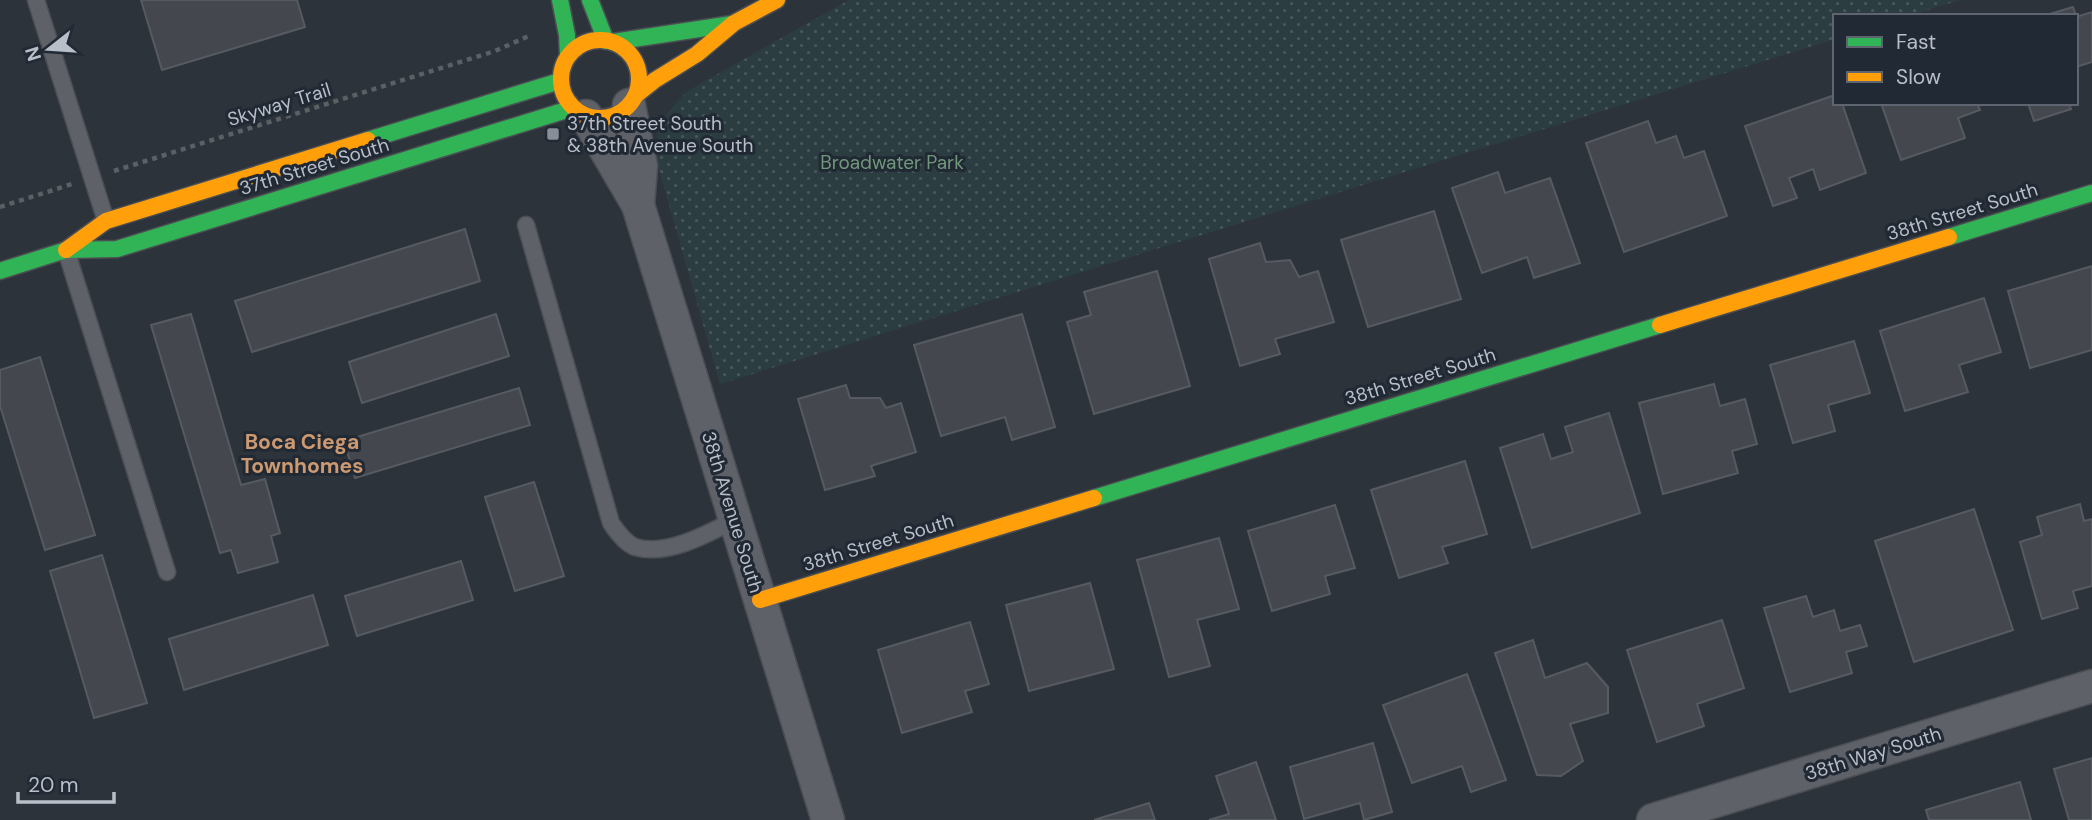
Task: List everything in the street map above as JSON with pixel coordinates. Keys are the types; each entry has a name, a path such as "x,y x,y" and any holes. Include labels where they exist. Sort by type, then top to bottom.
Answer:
{"street":[{"path":"560,0 568,56"},
{"path":"590,0 610,41 625,49 638,70 639,83 632,100"},
{"path":"734,23 610,41 589,41 577,47 562,68 560,81 564,94 580,112 607,118 618,114 655,80 697,54 734,23 777,0"},
{"name":"37th Street South","path":"66,250 106,221 560,81"},
{"name":"38th Avenue South","path":"632,100 641,166 638,205"},
{"name":"38th Avenue South","path":"580,112 638,205 828,820"},
{"name":"37th Street South","path":"0,271 66,250 117,249 580,112"},
{"name":"38th Street South","path":"760,600 2092,193"},
{"name":"38th Way South","path":"1653,820 2092,686"}],"lane":[{"path":"36,0 106,221"},
{"path":"526,225 611,523 616,530 635,547 664,548 708,534 736,519"},
{"path":"66,250 167,572"}],"path":[{"name":"Skyway Trail","path":"0,207 495,51 564,22"}],"green space":[{"name":"Broadwater Park","path":"849,0 1960,0 1915,14 1833,14 1833,40 720,384 657,163 658,124 686,92"}],"building":[{"path":"141,0 297,0 305,27 162,70"},
{"path":"2073,7 2075,14 2050,14"},
{"path":"2092,12 2092,62 2078,66 2078,16"},
{"path":"1833,96 1833,105 1843,105 1866,173 1820,190 1813,169 1789,178 1797,198 1773,206 1745,126"},
{"path":"1882,105 1978,105 1980,110 1958,118 1965,138 1901,160"},
{"path":"2029,105 2070,105 2071,109 2034,121"},
{"path":"1648,121 1656,143 1676,136 1684,158 1704,151 1727,216 1624,252 1586,143"},
{"path":"1498,172 1505,193 1550,178 1580,263 1534,278 1527,257 1482,273 1452,188"},
{"path":"1434,211 1461,299 1368,327 1341,240"},
{"path":"465,229 480,281 252,352 235,301"},
{"path":"1260,243 1266,262 1290,260 1299,277 1318,271 1334,322 1275,339 1280,354 1240,366 1209,259"},
{"path":"2092,266 2092,350 2030,368 2008,291"},
{"path":"1157,271 1190,386 1094,414 1067,322 1091,315 1084,292"},
{"path":"1984,298 2001,352 1959,365 1968,392 1905,411 1880,331"},
{"path":"191,314 241,485 265,479 280,533 271,536 278,562 238,573 231,550 220,553 151,325"},
{"path":"496,314 509,356 362,403 349,362"},
{"path":"1022,314 1055,427 1012,440 1005,417 941,436 914,345"},
{"path":"1854,341 1870,393 1828,405 1835,431 1793,443 1770,365"},
{"path":"40,357 95,535 45,550 0,406 0,370"},
{"path":"1714,384 1720,406 1745,399 1757,444 1732,451 1738,473 1663,494 1639,403"},
{"path":"846,385 850,398 880,398 886,408 901,403 916,452 871,466 875,476 825,490 798,399"},
{"path":"519,388 530,425 355,478 344,441"},
{"path":"1609,413 1640,513 1532,548 1500,448 1543,434 1551,459 1573,452 1565,427"},
{"path":"1465,461 1487,534 1442,547 1448,563 1399,578 1371,490"},
{"path":"534,482 564,576 515,591 485,497"},
{"path":"2080,504 2084,521 2092,519 2092,586 2073,591 2078,608 2042,619 2020,542 2042,535 2037,517"},
{"path":"1335,505 1355,568 1325,576 1330,594 1272,611 1248,531"},
{"path":"1974,509 2013,630 1914,662 1875,541"},
{"path":"1219,538 1239,609 1197,620 1210,666 1169,677 1137,560"},
{"path":"102,555 147,703 94,718 50,571"},
{"path":"461,561 473,600 357,636 345,596"},
{"path":"1090,583 1114,669 1029,691 1006,605"},
{"path":"313,595 328,645 184,690 169,639"},
{"path":"1806,596 1813,617 1834,610 1840,631 1860,625 1867,646 1846,652 1852,673 1790,692 1764,608"},
{"path":"1722,620 1744,688 1697,704 1704,726 1657,742 1627,650"},
{"path":"970,622 989,684 965,691 972,712 902,733 878,650"},
{"path":"1533,640 1545,678 1587,663 1608,687 1608,713 1570,724 1583,761 1561,776 1537,775 1495,653"},
{"path":"1467,674 1506,780 1471,792 1462,766 1412,783 1383,705"},
{"path":"1373,743 1392,812 1364,820 1360,803 1304,819 1290,767"},
{"path":"2092,758 2092,820 2069,820 2054,769"},
{"path":"1256,762 1276,820 1209,820 1229,814 1216,776"},
{"path":"2020,782 2031,820 1929,820 1926,810"},
{"path":"1149,803 1155,820 1094,820"}],"traffic: fast":[{"path":"560,0 568,56"},
{"path":"590,0 606,41"},
{"path":"613,42 732,24"},
{"path":"368,140 560,81"},
{"path":"0,271 66,250 117,249 573,108"},
{"path":"1949,237 2092,193"},
{"path":"1094,498 1660,325"}],"traffic: slow":[{"path":"636,95 697,54 734,23 777,0"},
{"path":"600,40 615,43 628,51 636,64 639,79 636,94 628,107 615,115 600,118 585,115 572,107 564,94 561,79 564,64 572,51 585,43 600,40"},
{"path":"66,250 106,221 368,140"},
{"path":"1660,325 1949,237"},
{"path":"760,600 1094,498"}],"place":[{"name":"37th Street South & 38th Avenue South","path":"553,134"}],"district":[{"name":"Boca Ciega Townhomes","path":"302,454"}]}
